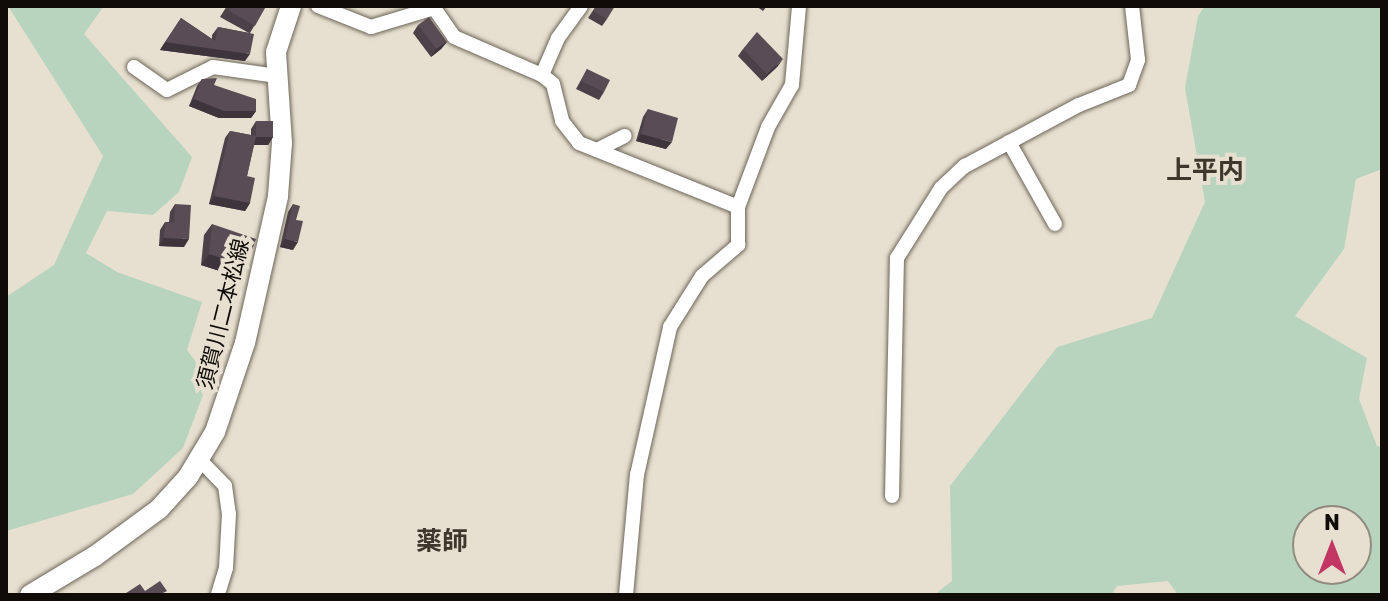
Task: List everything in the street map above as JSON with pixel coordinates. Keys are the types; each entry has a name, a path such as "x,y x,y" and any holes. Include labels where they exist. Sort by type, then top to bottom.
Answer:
{"main road":[{"name":"須賀川二本松線","path":"30,595 133,531 200,460 237,372 278,196 282,143 278,41 291,6"}],"street":[{"path":"318,6 371,27 434,7 454,37 542,75 559,97 569,134 597,150 738,207"},
{"path":"542,75 558,38 581,6"},
{"path":"626,595 637,475 670,327 702,276 738,245 738,207 768,127 792,85 799,6"},
{"path":"892,496 897,258 941,188 965,166 1079,105 1129,85 1138,60 1132,6"},
{"path":"134,67 167,90 213,67 277,76"},
{"path":"597,150 625,136"},
{"path":"1009,142 1055,224"},
{"path":"200,460 225,486 228,546 218,595"}],"green space":[{"path":"8,6 104,6 84,34 192,157 179,192 153,215 107,211 86,253 117,272 202,302 187,350 209,379 183,448 133,494 6,531 6,297 54,265 103,156"},
{"path":"1205,6 1382,6 1382,169 1356,179 1344,249 1295,316 1367,358 1359,399 1377,446 1382,447 1382,595 1178,595 1168,581 1117,586 1111,595 934,595 952,581 950,486 1057,347 1152,318 1205,202 1185,88 1198,16"}],"building":[{"path":"228,6 266,6 255,26 226,9"},
{"path":"596,6 615,6 607,19 593,11"},
{"path":"429,17 447,42 436,49 418,25"},
{"path":"181,18 215,41 218,27 254,34 250,54 165,42"},
{"path":"757,32 783,59 767,74 743,49"},
{"path":"587,69 610,80 604,92 581,81"},
{"path":"217,78 214,85 256,99 256,111 224,111 194,99 202,79"},
{"path":"648,109 678,118 672,142 641,134"},
{"path":"256,121 273,121 273,137 256,137"},
{"path":"230,131 256,136 247,176 255,178 250,203 214,196"},
{"path":"175,204 191,205 189,239 164,238 165,222 174,223"},
{"path":"293,204 300,206 296,220 303,221 298,242 285,239"},
{"path":"212,224 256,239 248,262 239,259 237,263 209,254"},
{"path":"160,581 167,591 159,595 123,595 140,584 145,591"}],"district":[{"name":"上平内","path":"1205,171"},
{"name":"薬師","path":"442,542"}]}
